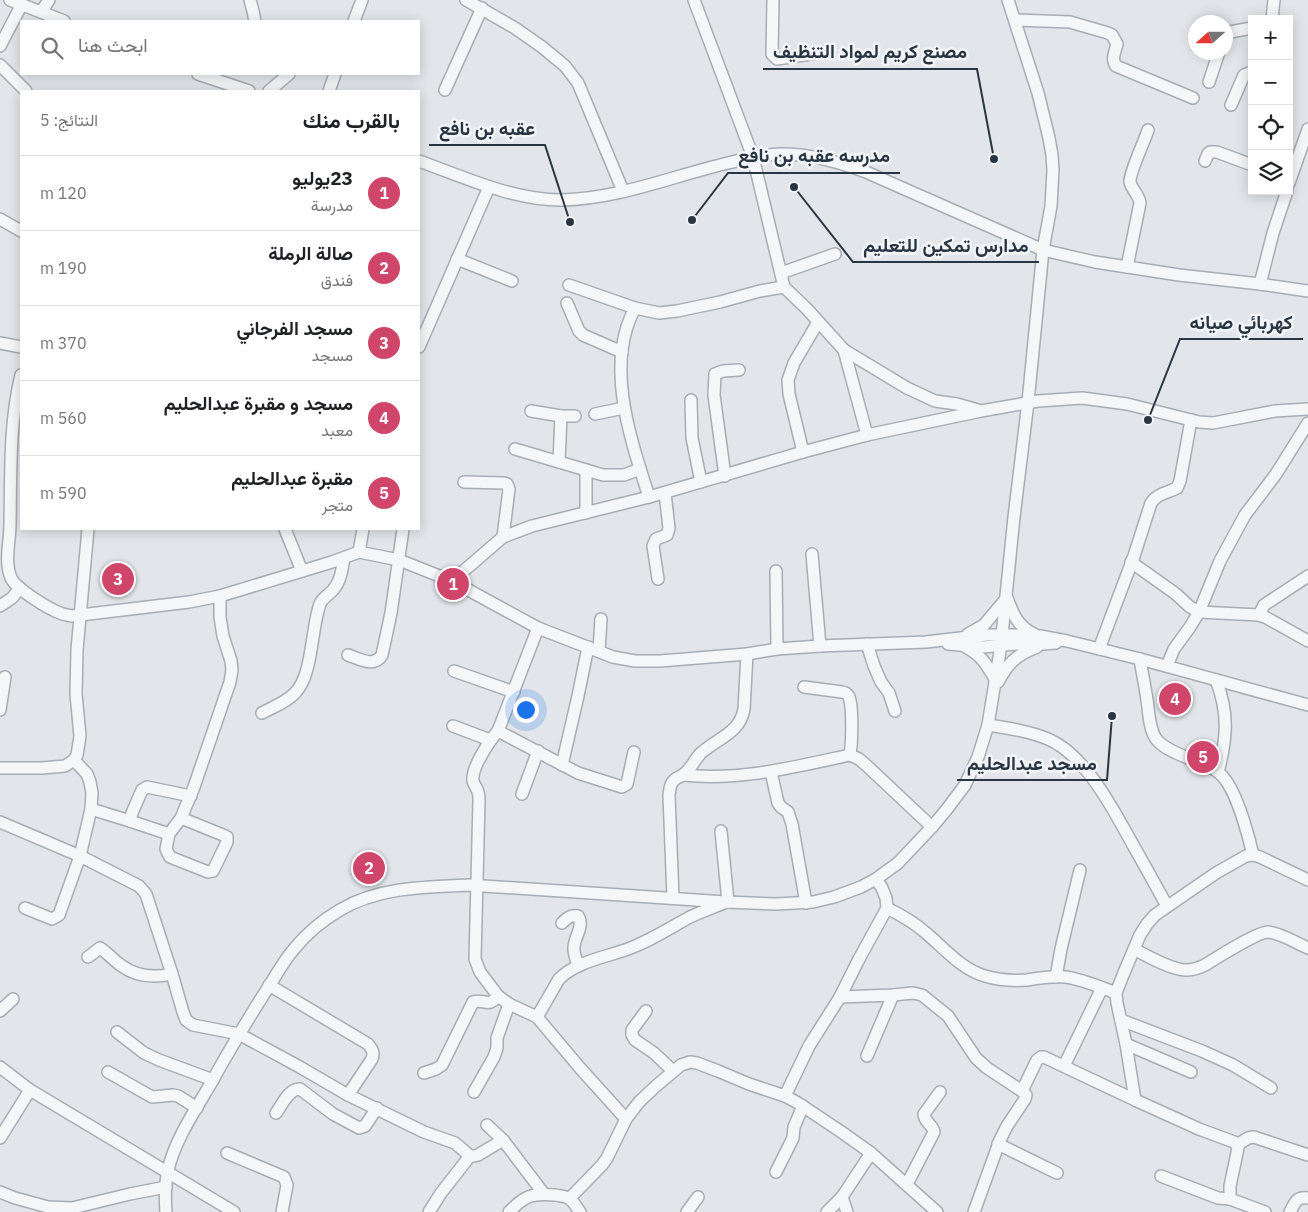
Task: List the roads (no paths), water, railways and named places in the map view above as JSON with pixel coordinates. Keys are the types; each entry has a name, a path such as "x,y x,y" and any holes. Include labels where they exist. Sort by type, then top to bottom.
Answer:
{"street":[{"path":"10,0 61,20"},
{"path":"41,12 49,0"},
{"path":"250,0 255,20"},
{"path":"353,20 362,0"},
{"path":"466,0 515,28 565,66 578,83 623,191"},
{"path":"694,0 753,157 784,287 808,309 844,350 907,388 935,400 981,411"},
{"path":"773,0 772,54 774,57 777,59 824,52"},
{"path":"166,1212 167,1171 178,1142 239,1034 294,949 316,925 342,909 364,899 387,892 430,887 477,885 727,902 806,903 834,897 876,879 898,862 932,827 965,785 978,757 988,725 1002,640 1043,250 1051,206 1053,170 1052,154 1038,93 1008,0"},
{"path":"1272,15 1274,0"},
{"path":"0,46 22,4"},
{"path":"445,90 482,8"},
{"path":"1015,20 1070,22 1108,33 1112,35 1117,44 1113,59 1116,66 1193,98"},
{"path":"1233,31 1248,29"},
{"path":"1209,82 1216,60"},
{"path":"0,64 25,90"},
{"path":"1231,105 1244,75 1248,73"},
{"path":"203,75 223,79 247,90"},
{"path":"270,90 288,75"},
{"path":"329,90 335,75"},
{"path":"211,90 223,79"},
{"path":"1293,172 1308,129"},
{"path":"1127,267 1140,203 1133,190 1130,178 1148,130"},
{"path":"1205,161 1210,152 1217,152 1248,164"},
{"path":"420,160 489,187 540,199 562,200 590,198 623,191 753,157 780,154 812,156 836,161 866,172 1043,250 1127,267 1308,291"},
{"path":"420,345 489,187"},
{"path":"1260,284 1286,195"},
{"path":"0,219 20,230"},
{"path":"781,273 835,254"},
{"path":"456,259 512,281"},
{"path":"569,285 635,308 659,314 784,287"},
{"path":"566,303 579,331 583,335 622,352"},
{"path":"635,308 625,331 622,352 621,391 633,448 649,497"},
{"path":"803,452 789,394 788,380 794,363 818,322"},
{"path":"0,343 20,347"},
{"path":"844,350 867,436"},
{"path":"725,476 714,395 715,374 723,371 739,370"},
{"path":"20,379 11,434 10,469 5,505 10,530 6,579 42,604 60,613 72,616 189,602 220,596 359,552 399,560 452,581 538,628 599,652 635,661 660,661 747,654 777,649 820,646 926,642 961,642 984,646 1002,640 1067,641 1140,658 1308,705"},
{"path":"452,581 503,537 532,526 649,497 803,452 981,411 1028,402 1082,398 1127,404 1199,422 1213,423 1275,411 1308,409"},
{"path":"691,400 692,438 701,482"},
{"path":"595,414 624,408"},
{"path":"531,410 561,416 575,416"},
{"path":"559,462 561,416"},
{"path":"1099,649 1151,503 1161,494 1177,488 1180,481 1191,420"},
{"path":"1166,666 1174,649 1199,612 1220,561 1245,515 1276,474 1308,423"},
{"path":"515,449 603,475 624,475 640,469"},
{"path":"586,470 586,513"},
{"path":"464,482 507,484 509,489 503,537"},
{"path":"658,579 653,546 656,539 667,535 669,528 665,492"},
{"path":"1,770 65,766 74,760 79,748 80,736 76,694 77,650 88,530"},
{"path":"285,530 302,571"},
{"path":"359,552 363,530"},
{"path":"348,655 373,662 379,660 382,655 403,530"},
{"path":"812,554 820,646"},
{"path":"262,713 295,693 304,681 320,602 332,591 341,575 344,558"},
{"path":"1131,562 1199,612 1265,617 1308,640"},
{"path":"776,571 777,649"},
{"path":"1259,616 1264,605 1308,576"},
{"path":"0,606 12,598 20,588"},
{"path":"180,818 226,837 227,842 213,870 208,872 170,857 166,848 169,834 180,818 191,796 230,682 231,661 223,636 220,617 220,596"},
{"path":"1006,598 1019,624 1042,640"},
{"path":"961,642 984,625 1006,598"},
{"path":"599,652 601,619"},
{"path":"538,628 498,730 484,751 473,780 479,793 475,959 480,972 498,996 509,1004 537,1016 626,1119"},
{"path":"993,693 1004,672 1018,656 1042,640"},
{"path":"961,642 983,659 995,679"},
{"path":"867,644 874,666 889,693 895,711"},
{"path":"562,764 588,647"},
{"path":"673,898 669,795 671,784 684,775 699,754 734,729 739,723 744,708 747,654"},
{"path":"1140,658 1152,728 1156,740 1161,745 1218,772 1230,787 1253,855"},
{"path":"454,671 514,692"},
{"path":"0,710 5,677"},
{"path":"1216,680 1221,694 1226,732 1224,750 1218,772"},
{"path":"804,687 846,693 850,707 852,744 850,755"},
{"path":"988,725 1049,739 1071,754 1094,780 1167,906"},
{"path":"453,726 490,740"},
{"path":"498,730 578,773 622,787 627,784 634,752"},
{"path":"522,794 538,751"},
{"path":"684,775 704,777 771,772 850,755 866,765 932,827"},
{"path":"25,908 52,919 59,915 80,856 91,809 92,793 86,774 74,760"},
{"path":"771,772 778,802 788,812 792,824 806,903"},
{"path":"130,821 138,798 144,788 191,796"},
{"path":"91,809 169,834"},
{"path":"0,822 80,856 143,889 183,1012 186,1020 193,1025 239,1034 348,1096 377,1108 424,1132 455,1143 470,1156 478,1155 503,1140"},
{"path":"721,831 727,902"},
{"path":"1135,1100 1116,993 1140,935 1147,924 1167,906 1216,872 1246,856 1260,856 1308,880"},
{"path":"1056,977 1080,870"},
{"path":"786,1096 809,1046 840,996 887,908 886,898 876,879"},
{"path":"537,1016 559,979 564,974 578,966 634,947 688,918 727,902"},
{"path":"887,908 906,918 967,968 983,976 1000,980 1056,977 1074,979 1116,993"},
{"path":"562,923 568,917 574,916 578,916 580,920 580,930 574,950 578,966"},
{"path":"1134,949 1173,967 1187,970 1199,968 1265,932 1308,948"},
{"path":"88,957 100,948 122,967 136,974 158,977 172,974"},
{"path":"270,985 368,1044 372,1049 374,1054 372,1059 348,1096"},
{"path":"1064,1066 1102,988"},
{"path":"840,996 906,993 917,994 930,1000 948,1016 976,1058 992,1072 1026,1095 998,1144 974,1212"},
{"path":"867,1056 893,995"},
{"path":"424,1073 436,1070 442,1065 474,1002 490,1003 498,996"},
{"path":"0,1011 13,999"},
{"path":"474,1092 494,1057 497,1048 497,1038 509,1004"},
{"path":"646,1011 632,1030 632,1035 635,1040 654,1054 673,1072"},
{"path":"1120,1020 1202,1051 1233,1065 1271,1088"},
{"path":"117,1032 144,1052 159,1060 213,1080"},
{"path":"1126,1044 1191,1072"},
{"path":"1022,1091 1037,1060 1044,1057 1200,1130 1234,1142 1238,1148 1230,1186 1230,1199"},
{"path":"570,1198 602,1165 626,1119 639,1102 681,1065 690,1062 786,1096 803,1106 871,1154 937,1212"},
{"path":"0,1067 30,1090 234,1212"},
{"path":"108,1072 152,1097 178,1096 197,1108"},
{"path":"276,1113 292,1090 298,1088 333,1114 359,1128 365,1126 377,1108"},
{"path":"0,1138 30,1090"},
{"path":"907,1184 934,1132 934,1128 926,1120 924,1114 940,1092"},
{"path":"776,1172 793,1138 794,1127 803,1106"},
{"path":"487,1124 503,1140 544,1194"},
{"path":"1237,1145 1248,1138 1254,1137 1308,1155"},
{"path":"998,1144 1057,1173"},
{"path":"226,1153 284,1177 287,1185 282,1212"},
{"path":"827,1212 842,1197 871,1154"},
{"path":"429,1212 441,1193 470,1156"},
{"path":"1161,1176 1218,1198 1230,1199 1265,1212"},
{"path":"0,1192 48,1207 72,1208 166,1187"},
{"path":"510,1212 524,1199 537,1194 544,1194 570,1198 580,1212"},
{"path":"687,1212 698,1197"},
{"path":"842,1197 847,1212"},
{"path":"1290,1212 1298,1199 1308,1198"}],"place":[{"name":"مصنع كريم لمواد التنظيف","path":"994,159"},
{"name":"مدارس تمكين للتعليم","path":"794,187"},
{"name":"مدرسه عقبه بن نافع","path":"692,220"},
{"name":"عقبه بن نافع","path":"570,222"},
{"name":"كهربائي صيانه","path":"1148,420"},
{"name":"مسجد الفرجاني","path":"118,579"},
{"name":"23يوليو","path":"453,584"},
{"name":"مسجد و مقبرة عبدالحليم","path":"1175,699"},
{"name":"مسجد عبدالحليم","path":"1112,716"},
{"name":"مقبرة عبدالحليم","path":"1203,757"},
{"name":"صالة الرملة","path":"369,868"}]}
